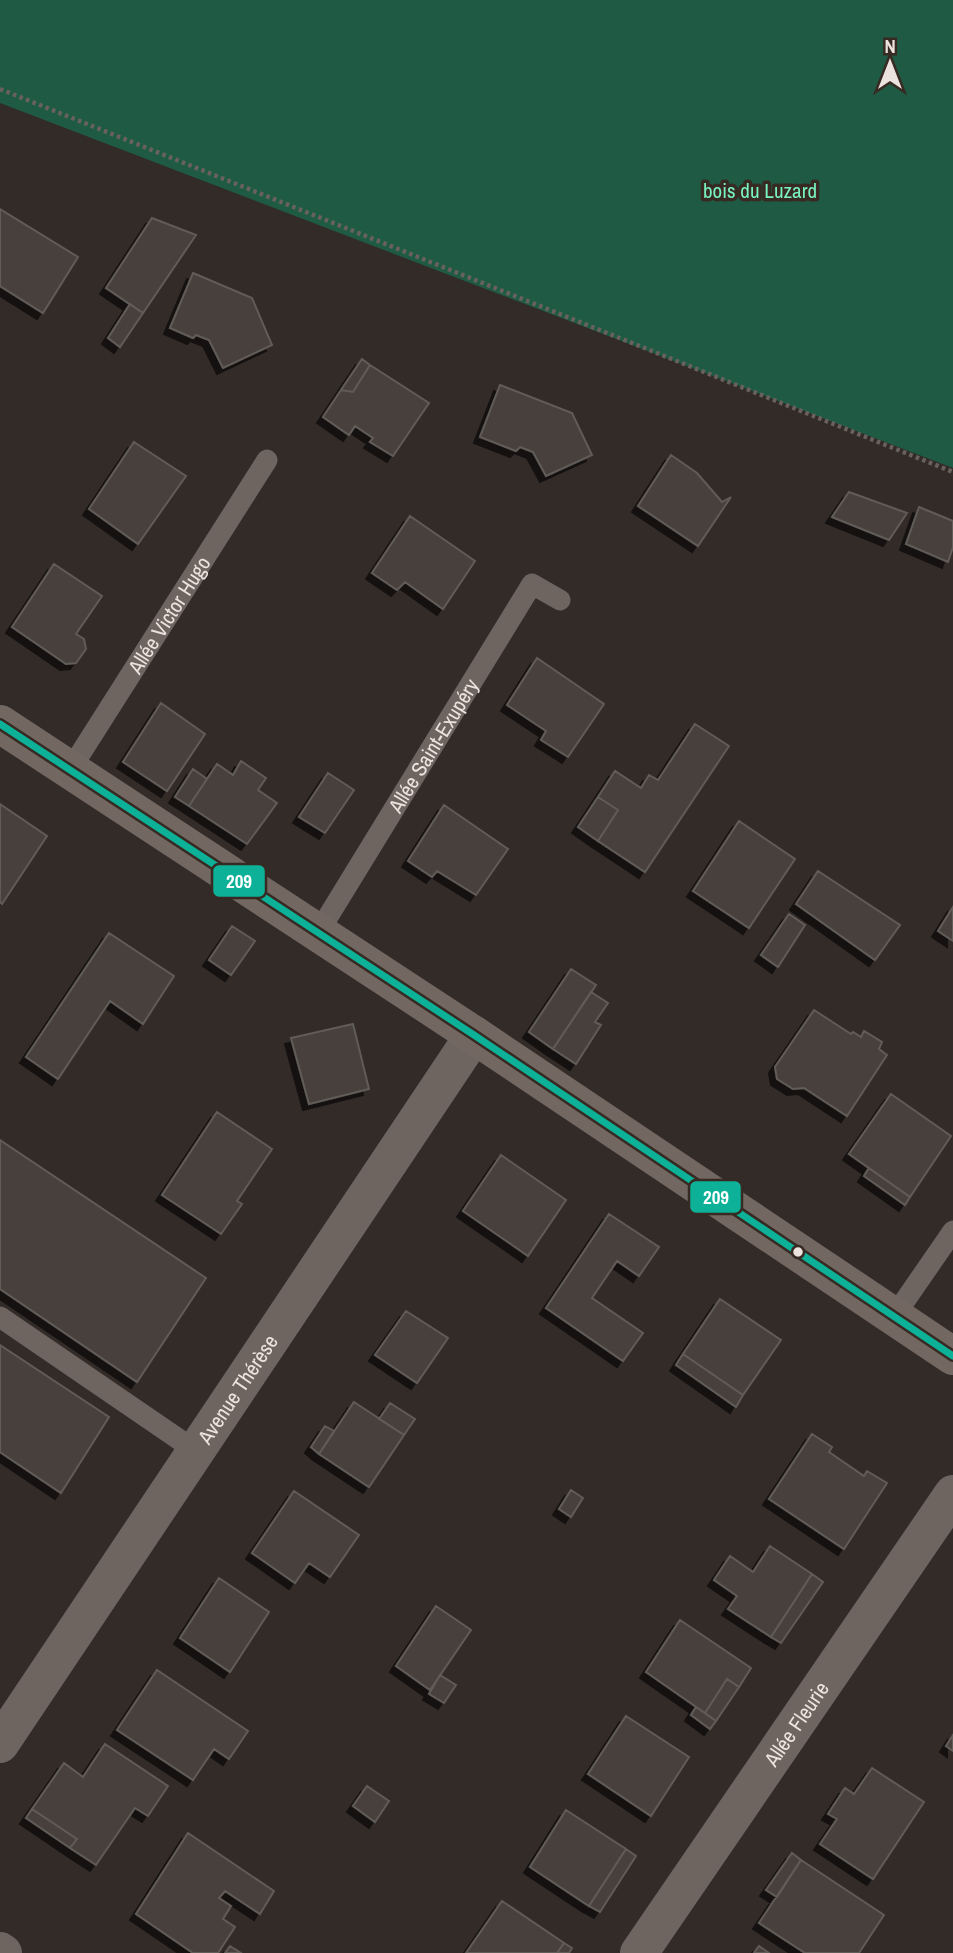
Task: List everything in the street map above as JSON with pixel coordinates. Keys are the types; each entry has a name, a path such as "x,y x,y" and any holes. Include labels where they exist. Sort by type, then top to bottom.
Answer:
{"street":[{"path":"0,724 474,1035 953,1356"},
{"name":"Avenue Thérèse","path":"0,1744 474,1035"},
{"name":"Allée Fleurie","path":"639,1953 953,1494"}],"lane":[{"name":"Allée Victor Hugo","path":"70,770 267,460"},
{"name":"Allée Saint-Exupéry","path":"318,933 532,584 560,600"},
{"path":"895,1315 953,1231"},
{"path":"0,1317 196,1451"}],"path":[{"path":"0,89 953,472"}],"green space":[{"name":"bois du Luzard","path":"0,0 953,0 953,468 0,103"}],"building":[{"path":"0,209 78,257 43,313 0,286"},
{"path":"152,218 196,235 143,313 106,288"},
{"path":"193,273 252,298 272,345 223,368 209,340 196,335 193,338 170,328"},
{"path":"130,304 143,313 120,347 108,338"},
{"path":"362,359 370,365 353,392 341,390"},
{"path":"370,365 429,403 393,456 370,442 373,438 355,426 349,435 323,417 341,390 353,392"},
{"path":"500,385 572,413 592,455 546,476 533,452 520,447 516,451 480,437"},
{"path":"134,442 186,476 138,544 89,509"},
{"path":"671,455 697,473 722,502 731,497 698,546 638,506"},
{"path":"849,492 907,513 889,540 832,517"},
{"path":"919,507 953,521 953,547 948,562 906,544"},
{"path":"410,516 475,561 443,609 405,582 397,590 372,573"},
{"path":"54,564 102,596 76,634 84,639 86,649 76,663 66,664 12,627"},
{"path":"537,658 604,704 568,757 541,740 546,731 507,705"},
{"path":"161,703 205,734 167,791 123,762"},
{"path":"695,724 729,746 645,872 598,841 618,810 598,797 615,771 641,788 649,775 658,780"},
{"path":"241,761 266,778 258,790 277,803 247,844 189,806 217,764 233,775"},
{"path":"193,769 207,779 189,806 175,797"},
{"path":"328,773 354,790 325,833 299,817"},
{"path":"598,797 618,810 598,841 578,827"},
{"path":"0,804 47,836 2,904 0,902"},
{"path":"444,805 508,849 476,895 437,871 432,877 408,861"},
{"path":"739,821 795,859 749,928 693,891"},
{"path":"818,871 900,925 875,960 796,904"},
{"path":"953,907 953,941 938,931"},
{"path":"789,914 805,925 778,967 761,955"},
{"path":"232,926 255,941 231,975 209,960"},
{"path":"109,933 174,976 143,1024 110,1001 58,1079 26,1057"},
{"path":"571,969 596,985 553,1049 529,1032"},
{"path":"591,992 608,1003 595,1022 601,1025 576,1064 553,1049"},
{"path":"814,1010 851,1034 853,1032 861,1037 864,1031 882,1042 879,1049 887,1055 847,1116 804,1088 793,1089 777,1079 775,1067"},
{"path":"353,1024 369,1089 309,1104 291,1038"},
{"path":"891,1094 951,1136 910,1197 849,1154"},
{"path":"217,1112 272,1149 237,1201 242,1204 221,1234 162,1195"},
{"path":"0,1140 206,1278 137,1382 0,1289"},
{"path":"501,1155 566,1200 528,1256 463,1211"},
{"path":"869,1168 910,1197 905,1205 864,1176"},
{"path":"609,1214 659,1247 639,1276 617,1261 592,1298 643,1333 623,1361 546,1308"},
{"path":"720,1299 781,1340 743,1395 683,1354"},
{"path":"406,1311 448,1338 417,1383 375,1355"},
{"path":"0,1345 109,1417 61,1493 0,1452"},
{"path":"683,1354 743,1395 736,1407 676,1365"},
{"path":"354,1402 404,1435 369,1487 319,1454"},
{"path":"390,1403 415,1419 404,1435 379,1419"},
{"path":"325,1426 334,1431 319,1454 311,1447"},
{"path":"812,1434 832,1447 829,1452 864,1476 867,1471 887,1483 844,1549 769,1499"},
{"path":"571,1490 583,1498 571,1517 559,1509"},
{"path":"294,1491 359,1535 330,1577 309,1563 295,1583 252,1553"},
{"path":"770,1546 812,1574 771,1637 728,1609 737,1596 714,1580 730,1556 753,1572"},
{"path":"812,1574 823,1582 781,1643 771,1637"},
{"path":"219,1578 269,1612 230,1672 180,1638"},
{"path":"436,1606 471,1630 430,1690 396,1666"},
{"path":"680,1620 751,1668 739,1687 727,1679 705,1713 646,1672"},
{"path":"157,1670 248,1731 229,1759 214,1749 193,1780 117,1730"},
{"path":"440,1675 456,1685 444,1703 429,1694"},
{"path":"727,1679 739,1687 716,1721 705,1713"},
{"path":"696,1707 716,1721 710,1729 691,1715"},
{"path":"626,1716 689,1757 651,1816 588,1774"},
{"path":"953,1735 953,1751 946,1746"},
{"path":"105,1744 168,1786 148,1816 135,1808 96,1865 70,1848 77,1839 32,1809 64,1763 83,1777"},
{"path":"872,1768 924,1802 873,1879 820,1844 837,1819 828,1814 845,1788 854,1794"},
{"path":"367,1786 389,1801 375,1822 353,1806"},
{"path":"32,1809 77,1839 70,1848 26,1818"},
{"path":"566,1810 626,1849 589,1906 530,1867"},
{"path":"188,1833 274,1891 260,1914 225,1891 219,1898 231,1906 223,1919 235,1927 218,1953 193,1953 136,1914"},
{"path":"626,1849 636,1856 600,1912 589,1906"},
{"path":"792,1853 801,1860 777,1897 766,1890"},
{"path":"801,1860 884,1915 859,1953 805,1953 759,1923"},
{"path":"502,1901 564,1943 557,1953 466,1953"},
{"path":"564,1943 572,1948 569,1953 557,1953"},
{"path":"230,1946 241,1953 225,1953"},
{"path":"759,1946 769,1953 754,1953"}],"transit line":[{"name":"209","path":"0,724 474,1035 953,1356"}]}
